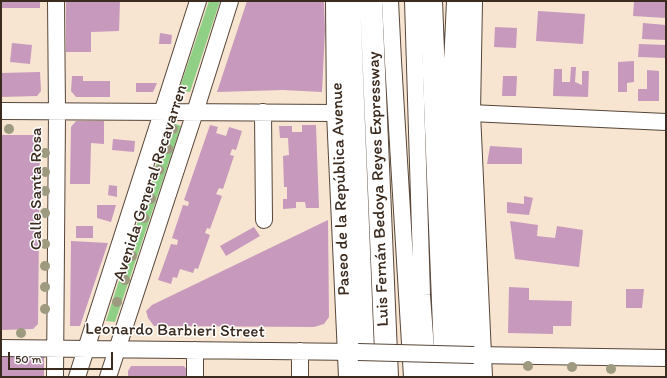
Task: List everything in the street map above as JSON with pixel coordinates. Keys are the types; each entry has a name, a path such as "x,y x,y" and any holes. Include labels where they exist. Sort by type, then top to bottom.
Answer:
{"highway":[{"path":"349,1 363,351 368,377"},
{"name":"Luis Fernán Bedoya Reyes Expressway","path":"371,1 387,377"},
{"path":"431,1 446,377"},
{"path":"458,1 455,65 468,377"}],"main road":[{"name":"Paseo de la República Avenue","path":"336,1 337,113 353,352 349,377"},
{"path":"472,1 470,112 478,354 482,377"}],"street":[{"name":"Calle Santa Rosa","path":"54,377 56,1"},
{"name":"Avenida General Recavarren","path":"77,377 198,1"},
{"name":"Avenida General Recavarren","path":"108,377 230,1"},
{"path":"390,1 412,377"},
{"path":"413,1 422,295 428,377"},
{"path":"1,111 337,113"},
{"path":"263,112 264,220"},
{"path":"470,112 666,122"},
{"name":"Leonardo Barbieri Street","path":"1,348 300,351 666,358"},
{"path":"195,350 195,377"},
{"path":"300,351 300,377"}],"green space":[{"path":"209,1 220,1 190,92 179,90"},
{"path":"170,122 181,126 115,322 106,321"}],"building":[{"path":"1,1 40,1 40,8 1,8"},
{"path":"66,1 120,1 119,31 91,32 91,52 66,52"},
{"path":"247,1 324,1 325,30 322,92 283,90 217,92"},
{"path":"634,1 666,2 666,18 633,16"},
{"path":"538,11 585,14 583,44 536,41"},
{"path":"643,23 666,25 666,40 642,39"},
{"path":"495,27 517,28 516,48 494,47"},
{"path":"160,33 172,35 171,44 159,44"},
{"path":"12,43 32,45 30,64 10,62"},
{"path":"639,44 666,45 666,58 638,57"},
{"path":"634,61 634,82 627,83 627,92 618,92 618,62"},
{"path":"571,67 576,67 575,82 582,85 582,71 589,71 588,97 553,96 554,69 562,69 562,82 570,82"},
{"path":"647,70 659,71 659,101 638,101 638,89 647,89"},
{"path":"40,72 41,91 37,96 1,97 1,73"},
{"path":"72,76 83,76 83,81 110,81 110,97 76,97 71,91"},
{"path":"503,76 517,76 516,96 502,96"},
{"path":"136,83 157,83 153,92 136,92"},
{"path":"76,121 104,121 104,144 91,143 90,184 70,184 71,127"},
{"path":"210,125 218,127 216,133 226,136 229,127 242,131 236,150 232,149 230,155 234,156 223,189 219,188 216,194 222,196 210,229 207,228 205,233 210,235 198,269 195,268 193,273 180,269 177,278 173,277 171,284 158,280 171,244 177,245 178,240 172,238 183,205 188,206 189,202 184,200"},
{"path":"302,125 316,125 319,208 306,208 305,202 296,202 296,208 283,209 283,199 287,199 287,187 284,187 283,156 289,155 288,138 280,138 279,126 292,126 292,132 302,132"},
{"path":"1,135 35,135 40,142 38,324 33,329 1,330"},
{"path":"113,139 135,141 134,152 112,150"},
{"path":"490,146 522,148 522,164 487,164"},
{"path":"109,185 117,186 117,197 108,195"},
{"path":"524,196 533,198 529,215 507,213 507,202 524,204"},
{"path":"97,205 116,205 111,222 97,218"},
{"path":"328,220 329,317 324,324 314,327 154,326 148,318 146,311 152,305"},
{"path":"510,221 538,225 537,236 555,238 557,226 583,230 579,267 515,259"},
{"path":"76,226 93,226 93,238 76,238"},
{"path":"254,227 260,236 226,256 220,246"},
{"path":"71,241 108,243 80,326 70,326"},
{"path":"509,287 529,288 529,300 572,301 571,326 553,326 553,334 508,333"},
{"path":"626,289 644,289 642,308 626,308"},
{"path":"1,353 44,353 44,377 1,377"},
{"path":"131,366 184,366 187,370 187,377 128,377 128,371"}]}
